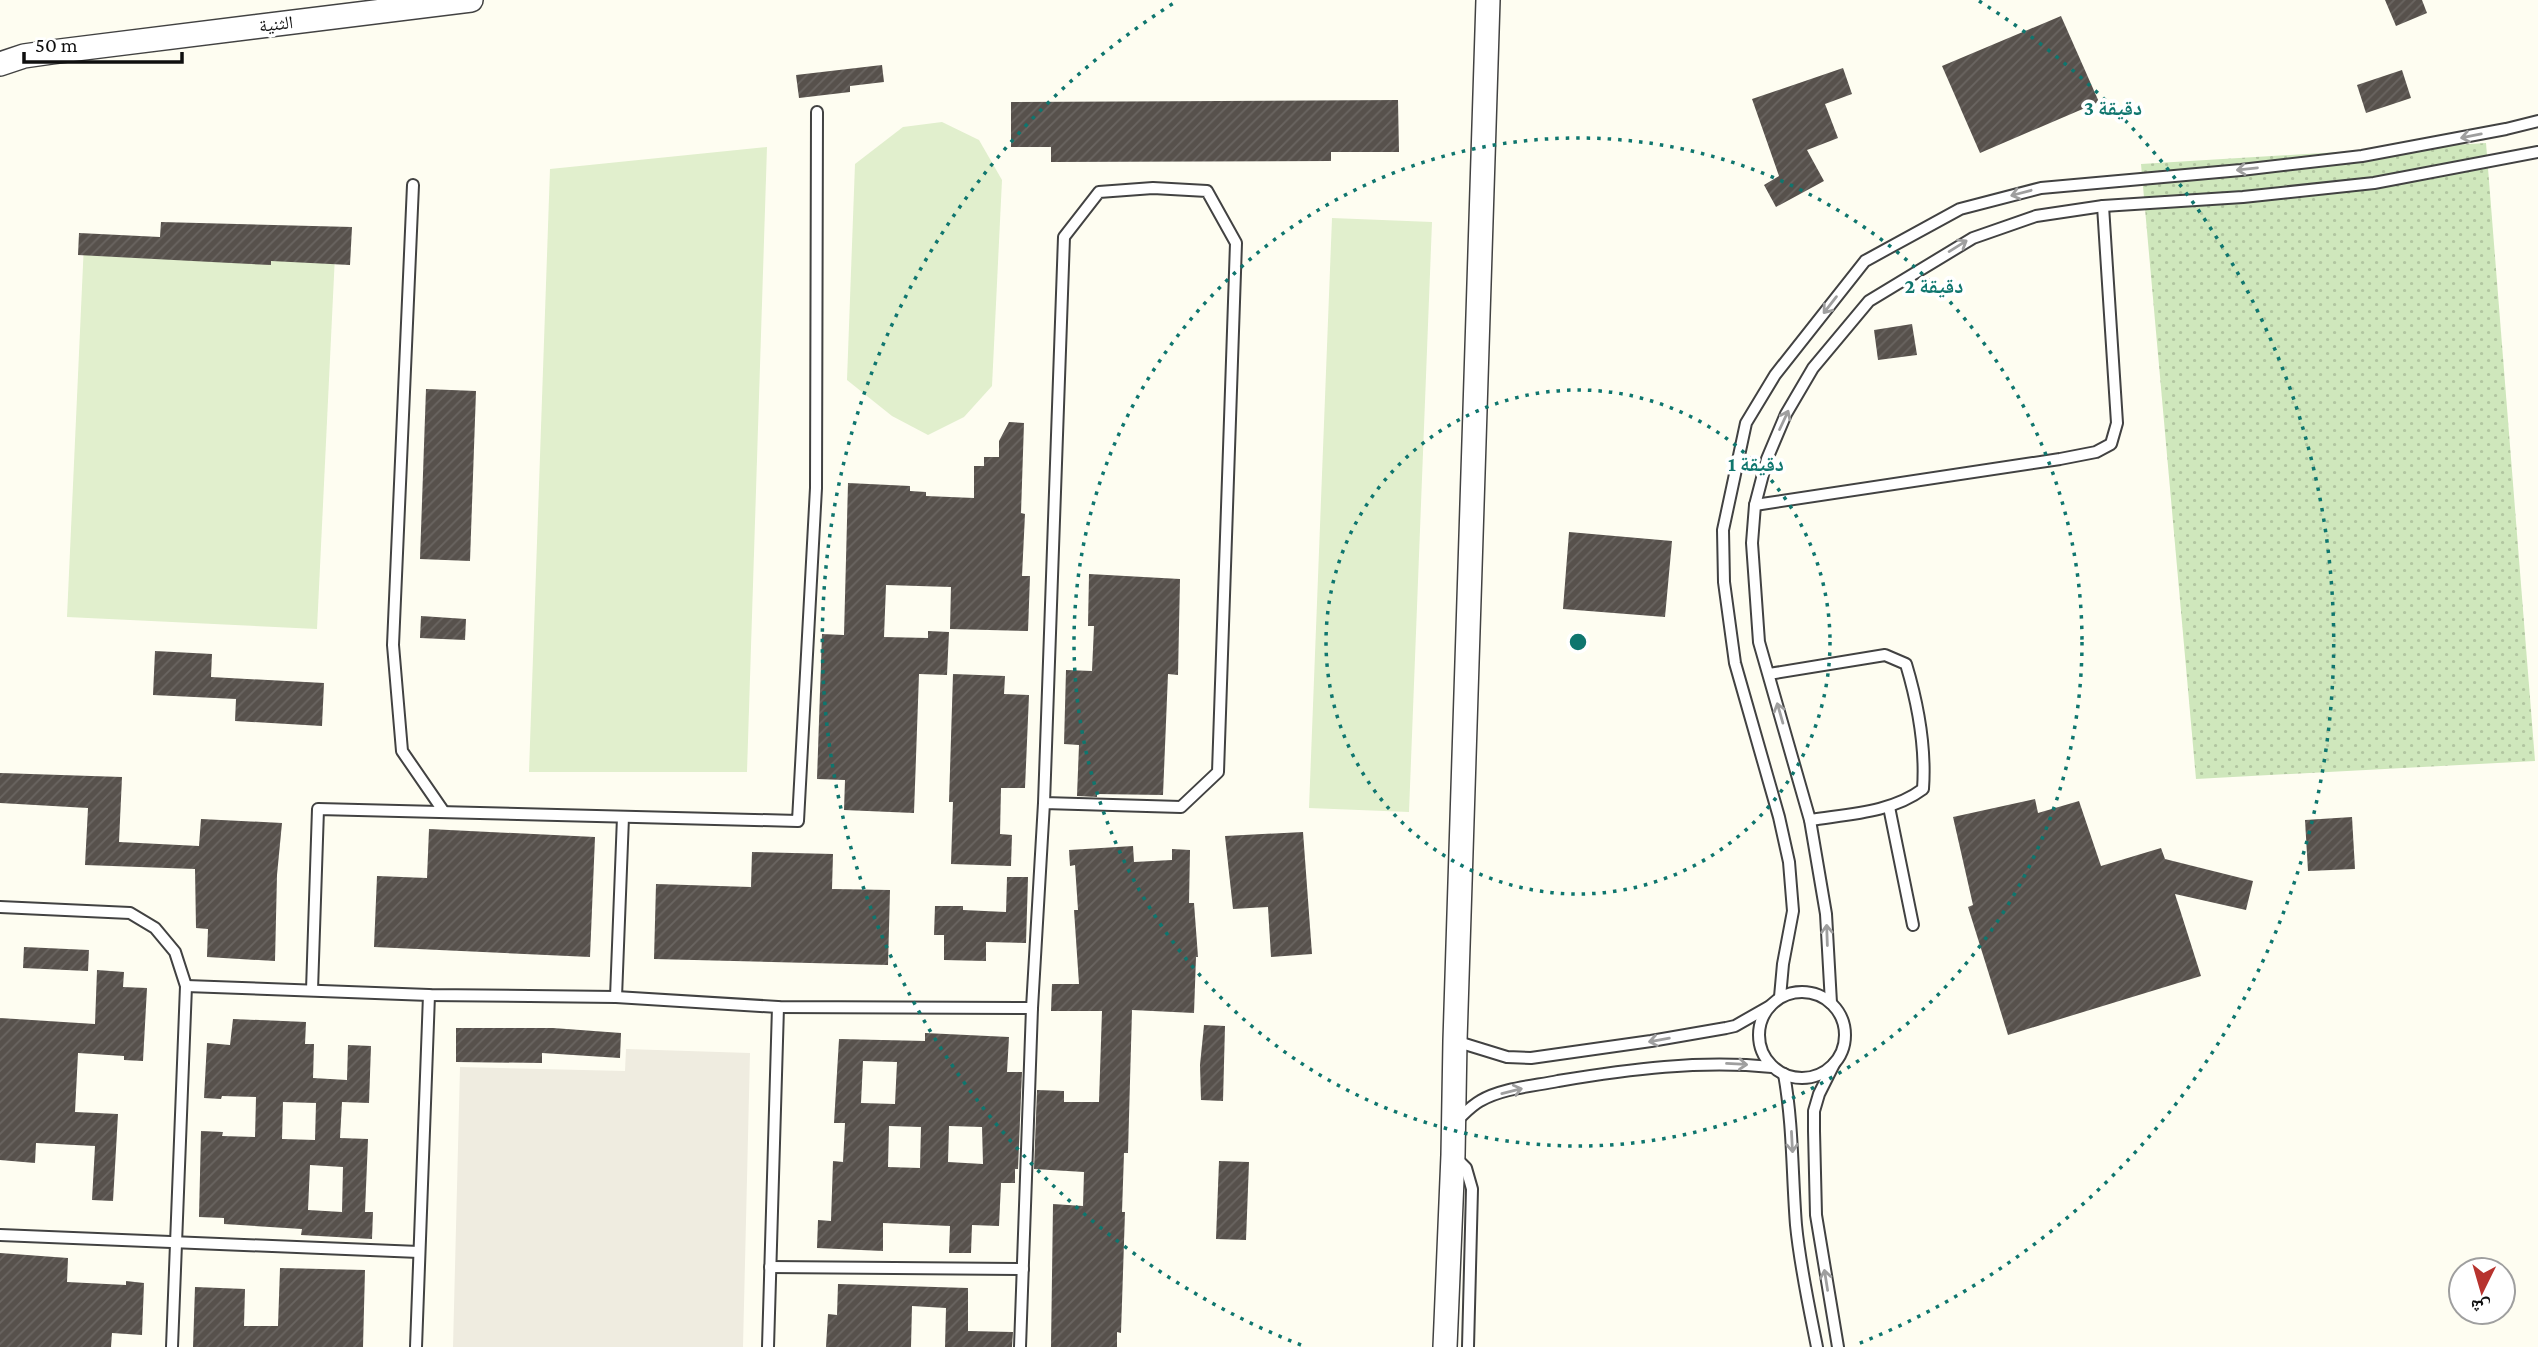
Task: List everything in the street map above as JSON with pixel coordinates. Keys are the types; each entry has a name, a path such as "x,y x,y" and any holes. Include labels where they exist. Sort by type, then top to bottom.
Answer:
{"street":[{"name":"الثنية","path":"0,64 24,56 52,52 471,0"},
{"path":"1445,1347 1454,1156 1455,1041 1488,0"}],"lane":[{"path":"312,990 318,808 798,821 816,475 817,112"},
{"path":"1780,997 1793,911 1789,862 1779,817 1735,663 1724,582 1723,530 1746,423 1775,375 1865,261 1960,209 2041,188 2362,156 2538,121"},
{"path":"1831,1003 1826,914 1810,820 1759,642 1752,542 1755,505 1767,459 1786,414 1814,368 1869,301 1973,238 2036,216 2103,205 2243,197 2374,183 2538,152"},
{"path":"413,185 393,645 402,751 444,812"},
{"path":"1020,1347 1032,1008 1044,803 1064,237 1099,192 1153,188 1207,191 1236,243 1218,772 1181,807 1044,803"},
{"path":"1755,505 2060,459 2096,452 2112,444 2117,424 2103,205"},
{"path":"1769,674 1885,655 1906,664 1913,686 1925,761 1923,789 1909,799 1889,807 1810,820"},
{"path":"1889,807 1913,925"},
{"path":"616,997 623,817"},
{"path":"0,907 130,913 155,928 175,952 186,986 172,1347"},
{"path":"186,986 429,995 616,997 778,1007 1032,1008"},
{"path":"1834,1065 1823,1073 1797,1078 1772,1067 1759,1044 1762,1017 1770,1006 1780,997 1807,992 1831,1003 1840,1014 1845,1027 1842,1053 1819,1094 1814,1111 1816,1215 1838,1347"},
{"path":"416,1347 429,995"},
{"path":"1455,1041 1507,1056 1531,1058 1726,1028 1735,1026 1770,1006"},
{"path":"768,1347 778,1007"},
{"path":"1453,1124 1482,1100 1546,1083 1636,1068 1691,1064 1724,1063 1772,1067"},
{"path":"1784,1074 1790,1109 1796,1225 1817,1347"},
{"path":"1454,1156 1466,1168 1472,1189 1468,1347"},
{"path":"0,1235 419,1252"},
{"path":"770,1267 1023,1269"}],"green space":[{"path":"942,122 979,140 1002,180 992,386 964,417 928,435 892,416 847,380 855,164 903,127"},
{"path":"2486,143 2535,761 2196,779 2141,164"},
{"path":"767,147 747,772 529,772 550,169"},
{"path":"1332,218 1432,222 1409,812 1309,808"},
{"path":"84,243 335,255 317,629 67,617"}],"shaded area":[{"path":"626,1049 750,1053 743,1347 453,1347 460,1067 625,1071"}],"building":[{"path":"2385,0 2422,0 2427,13 2396,26"},
{"path":"2061,16 2099,102 1980,153 1942,66"},
{"path":"882,65 884,82 850,86 850,92 799,98 796,75"},
{"path":"1843,68 1852,94 1825,104 1838,138 1807,150 1824,181 1776,207 1764,185 1779,176 1752,99"},
{"path":"2402,70 2411,98 2366,113 2357,85"},
{"path":"1398,100 1399,152 1331,152 1331,161 1051,162 1051,147 1011,147 1011,102"},
{"path":"161,222 352,227 350,265 271,261 271,265 78,255 79,233 160,237"},
{"path":"1912,324 1917,355 1878,360 1874,330"},
{"path":"426,389 476,391 470,561 420,559"},
{"path":"1009,422 1024,423 1021,513 1025,514 1022,576 1030,576 1028,631 950,629 951,587 886,585 884,637 928,638 928,631 949,632 947,675 919,674 914,813 844,810 845,780 817,779 822,634 844,635 848,483 910,486 910,491 926,492 926,496 974,498 974,466 984,466 984,457 999,457 999,441"},
{"path":"1569,532 1672,541 1665,617 1563,609"},
{"path":"1089,574 1180,579 1178,675 1168,674 1163,795 1077,796 1079,745 1064,744 1066,670 1092,671 1094,626 1088,626"},
{"path":"421,616 466,619 465,640 420,638"},
{"path":"155,651 212,654 211,677 324,683 322,726 235,721 236,699 153,695"},
{"path":"953,674 1005,676 1004,694 1029,695 1025,788 1001,788 1000,834 1012,835 1011,866 951,864 953,802 949,802"},
{"path":"0,773 122,777 119,842 199,846 201,819 282,823 277,875 275,961 207,957 208,929 196,928 195,869 85,865 88,808 0,803"},
{"path":"2035,799 2038,813 2079,801 2101,866 2161,848 2165,859 2253,881 2246,910 2175,894 2201,976 2008,1035 1968,907 1973,905 1953,817"},
{"path":"2352,817 2355,869 2308,871 2305,820"},
{"path":"429,829 595,837 590,957 374,947 377,876 427,878"},
{"path":"1303,832 1312,954 1271,957 1268,907 1233,909 1225,836"},
{"path":"1133,846 1134,862 1172,860 1172,849 1190,850 1189,903 1194,903 1198,957 1194,1013 1132,1010 1128,1153 1124,1153 1121,1333 1117,1332 1117,1347 1051,1347 1053,1204 1083,1206 1084,1172 1034,1169 1037,1090 1064,1091 1064,1102 1099,1102 1102,1011 1051,1011 1052,984 1079,984 1074,910 1078,910 1075,865 1070,866 1069,850"},
{"path":"752,852 833,854 832,889 890,890 888,965 654,959 656,884 751,887"},
{"path":"1007,877 1028,877 1026,943 986,942 986,961 944,960 944,935 934,935 935,906 963,906 963,910 1006,912"},
{"path":"24,947 89,950 88,971 23,968"},
{"path":"97,970 124,972 123,987 147,988 143,1061 124,1060 124,1056 78,1053 75,1112 118,1114 113,1201 92,1200 95,1146 36,1143 35,1163 0,1160 0,1018 95,1024"},
{"path":"233,1019 306,1022 305,1044 314,1044 313,1078 347,1080 348,1045 371,1046 369,1103 342,1102 340,1138 368,1139 365,1212 373,1212 372,1239 301,1235 302,1229 224,1224 224,1218 199,1217 201,1131 223,1132 222,1136 255,1137 256,1097 204,1098 207,1043 230,1045","holes":["283,1102 316,1103 315,1140 282,1139","310,1165 343,1167 342,1212 308,1210"]},
{"path":"1204,1025 1225,1026 1223,1101 1201,1100 1200,1065"},
{"path":"456,1028 553,1028 621,1033 620,1058 542,1053 542,1063 456,1062"},
{"path":"925,1033 1009,1037 1007,1072 1022,1072 1018,1169 1015,1169 1015,1183 1001,1183 999,1226 972,1225 971,1253 949,1253 950,1226 883,1223 883,1251 817,1248 818,1220 831,1221 833,1161 843,1162 845,1123 834,1123 839,1039 925,1041","holes":["863,1061 897,1062 895,1104 861,1103","889,1126 921,1127 920,1168 888,1167","949,1126 982,1127 983,1164 948,1162"]},
{"path":"1219,1161 1249,1162 1246,1240 1216,1239"},
{"path":"0,1253 68,1258 67,1282 126,1285 126,1281 144,1283 142,1335 112,1333 111,1347 0,1347"},
{"path":"280,1268 365,1270 363,1347 193,1347 195,1287 245,1289 244,1326 278,1326"},
{"path":"838,1284 968,1288 968,1331 1013,1332 1012,1347 945,1347 946,1308 912,1306 911,1347 826,1347 828,1314 837,1315"}]}
